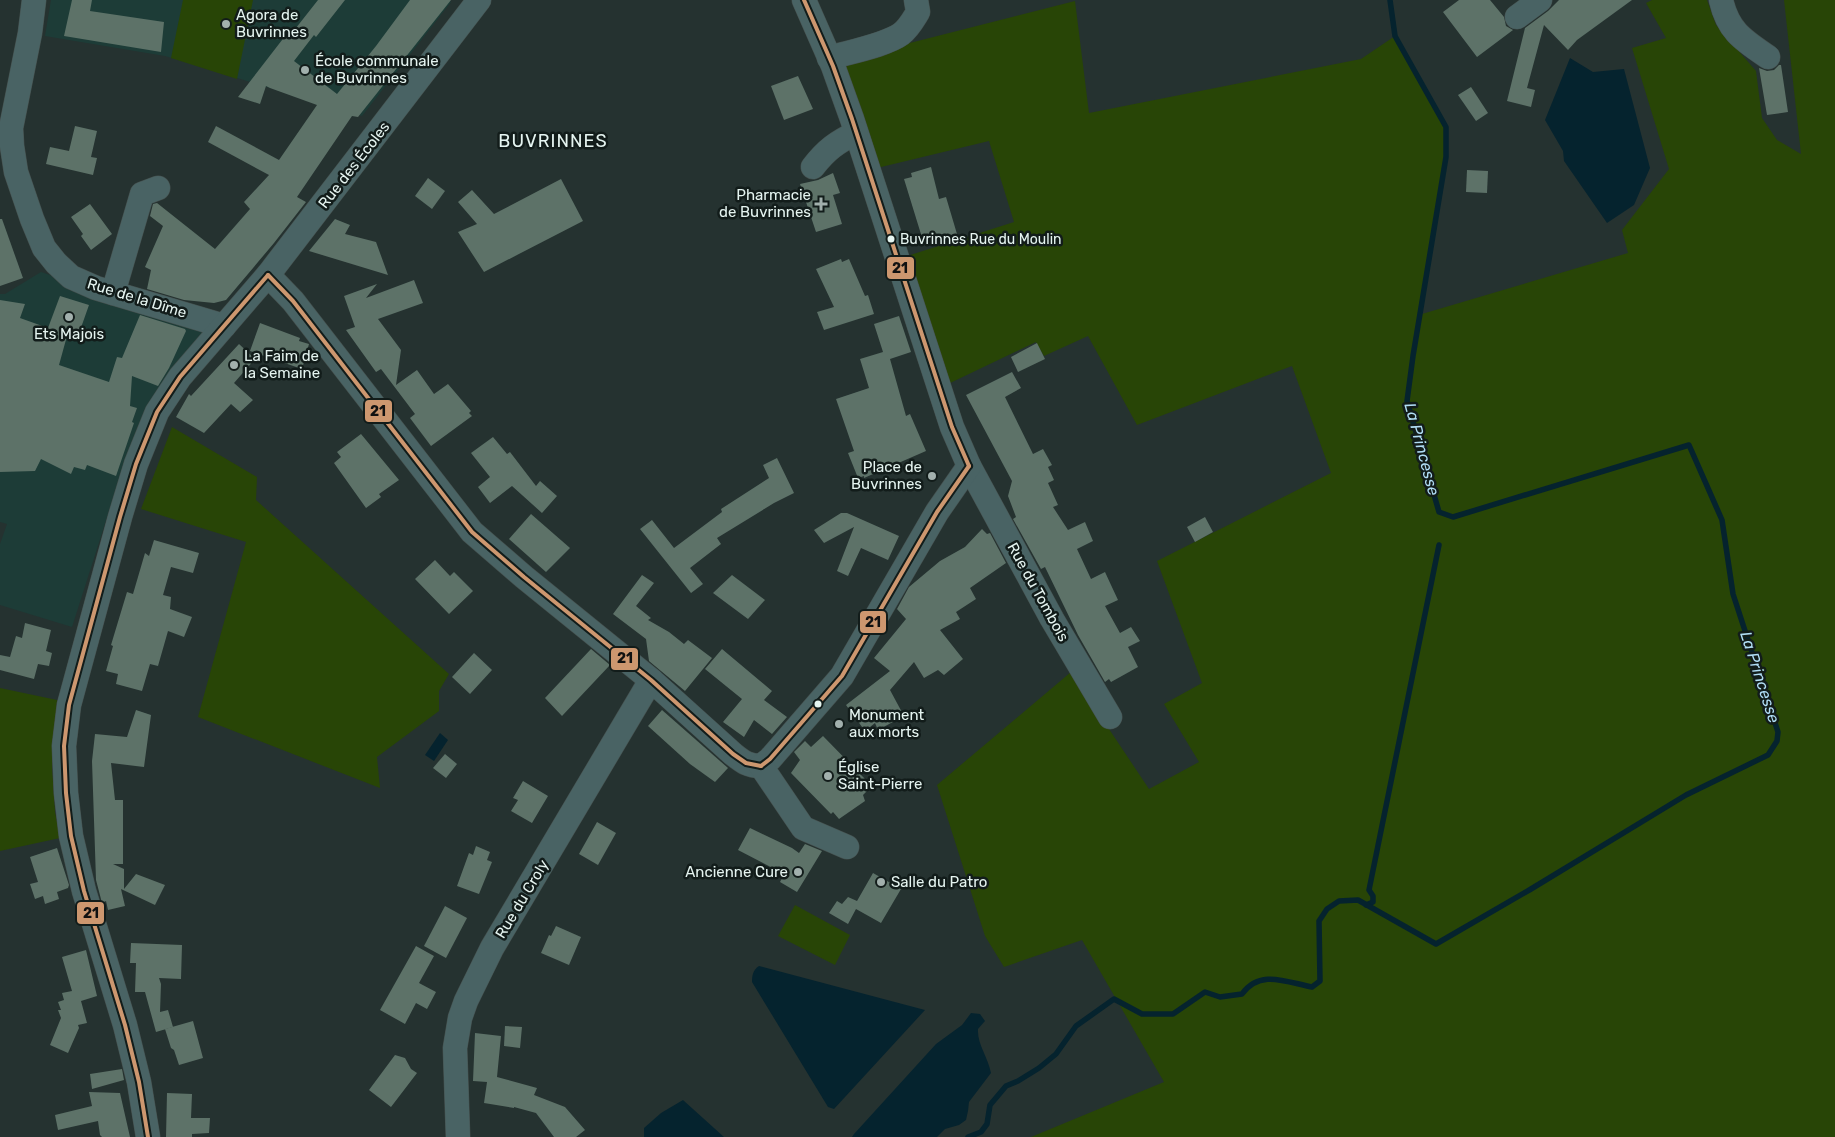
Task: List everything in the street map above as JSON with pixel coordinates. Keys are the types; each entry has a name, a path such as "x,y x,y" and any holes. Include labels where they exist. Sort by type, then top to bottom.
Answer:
{"street":[{"name":"Rue de la Dîme","path":"34,0 30,33 8,105 16,172 44,248 71,277 96,288 224,326"},
{"name":"Rue des Écoles","path":"148,1137 139,1082 125,1025 84,891 71,836 66,793 65,737 68,705 136,464 157,412 180,377 268,275 479,0"},
{"name":"Rue du Tombois","path":"804,0 829,58 856,133 952,427 969,466 1052,619 1110,717"},
{"path":"829,58 884,41 900,34 911,24 918,12 916,0"},
{"path":"1517,17 1540,0"},
{"path":"1721,0 1724,16 1739,37 1768,57"},
{"path":"813,167 824,152 841,140 856,133"},
{"path":"113,293 142,194 148,190 158,188"},
{"path":"268,275 293,301 472,532 651,680 745,764 751,766 761,766 770,759 842,676 937,512 969,466"},
{"name":"Rue du Croly","path":"458,1137 455,1048 460,1018 466,1001 492,948 651,680"},
{"path":"761,766 803,828 847,846"}],"shaded area":[{"name":"École communale de Buvrinnes","path":"51,0 448,0 451,2 362,116 165,56 45,36"},
{"path":"41,272 212,328 148,406 110,508 72,627 0,605 0,544 7,524 0,522 0,294 5,294"}],"green space":[{"path":"183,0 253,0 237,79 171,58"},
{"path":"1652,0 1707,0 1716,25 1756,71 1762,118 1777,140 1801,154 1784,0 1835,0 1835,1137 1031,1137 1164,1082 1082,940 1004,967 985,936 937,785 1071,672 1149,789 1199,762 1164,704 1202,683 1157,561 1331,473 1292,366 1137,425 1088,336 1044,356 1036,342 946,385 904,257 1014,222 989,141 877,168 839,61 1075,1 1089,113 1361,59 1395,36 1446,127 1446,157 1422,314 1628,253 1622,230 1669,169 1632,48 1666,38 1646,3"},
{"path":"172,427 257,477 256,500 449,674 439,691 439,711 377,757 380,788 198,717 246,542 141,509"},
{"path":"0,688 57,700 52,767 55,812 60,838 0,851"},
{"path":"795,905 850,935 835,965 778,936"}],"water":[{"path":"1570,58 1593,72 1624,69 1650,168 1634,205 1607,223 1564,161 1563,151 1545,120"},
{"path":"440,733 448,740 434,761 425,755"},
{"path":"759,966 925,1010 834,1109 828,1107 752,982 753,973"},
{"path":"971,1013 980,1014 985,1021 978,1029 978,1035 991,1073 969,1102 966,1120 959,1125 945,1129 937,1137 852,1137 936,1044 962,1025"},
{"path":"683,1100 724,1137 644,1137 644,1128 661,1113"}],"building":[{"path":"72,0 92,0 90,11 164,22 161,52 64,36"},
{"path":"318,0 345,0 294,61 337,94 410,0 451,0 358,117 352,116 297,197 306,202 226,300 214,303 184,300 147,289 151,270 145,267 163,226 150,216 153,204 157,203 215,249 250,209 244,202 269,175 208,142 216,126 279,160 317,105 266,86 260,104 238,97 289,31 292,33"},
{"path":"1459,0 1490,0 1504,17 1506,26 1513,30 1477,57 1443,12"},
{"path":"1559,0 1632,0 1577,40 1568,50 1544,25 1527,88 1535,90 1531,107 1507,101 1525,28"},
{"path":"1781,65 1788,112 1767,115 1759,68 1767,71 1774,70"},
{"path":"798,76 813,109 784,120 771,86"},
{"path":"1471,87 1488,113 1476,121 1458,95"},
{"path":"75,126 97,131 91,157 97,158 93,175 46,164 50,147 69,151"},
{"path":"931,167 939,199 946,197 957,234 924,244 904,179 912,177 911,173"},
{"path":"1467,170 1488,171 1487,193 1466,192"},
{"path":"833,173 840,193 833,195 842,224 816,232 800,184 818,180"},
{"path":"428,178 445,191 432,209 415,196"},
{"path":"561,179 583,221 484,272 458,232 477,224 458,202 472,190 494,214"},
{"path":"90,204 112,234 91,250 71,217"},
{"path":"0,219 2,219 23,278 0,286"},
{"path":"335,219 350,225 345,234 376,242 388,275 309,251"},
{"path":"841,259 842,262 849,259 865,296 868,295 874,314 824,330 817,312 834,307 816,269"},
{"path":"414,280 423,303 378,319 401,350 396,385 417,370 434,394 448,384 471,411 469,413 472,416 431,446 410,418 415,414 381,369 376,372 346,330 355,327 344,296 377,284 366,298"},
{"path":"60,296 89,305 77,339 67,336 59,365 109,382 117,357 122,358 140,315 185,329 186,331 169,368 158,386 132,376 130,406 137,408 132,422 134,423 116,476 87,465 85,470 74,467 71,474 41,459 35,471 0,472 0,300 25,304 20,318 48,328"},
{"path":"899,316 911,352 890,359 906,416 910,414 926,451 864,478 864,476 858,478 848,453 854,451 836,399 869,388 860,359 883,352 874,324"},
{"path":"260,323 300,338 299,341 309,344 302,369 250,351"},
{"path":"1037,343 1045,359 1018,372 1011,357"},
{"path":"239,344 255,359 234,383 253,400 240,412 231,404 204,433 176,417 189,394 191,396"},
{"path":"1012,372 1021,388 1005,397 1033,454 1043,449 1052,465 1048,467 1054,480 1048,483 1058,505 1053,507 1068,530 1085,522 1093,541 1077,549 1091,579 1105,572 1118,600 1105,606 1120,633 1131,627 1140,641 1128,647 1138,667 1111,682 1109,679 1105,682 1078,635 1045,567 1041,569 1013,519 1016,517 1008,496 1012,481 966,395"},
{"path":"361,434 399,480 379,494 381,497 366,508 334,463 341,457 337,452"},
{"path":"493,437 507,454 510,452 536,486 540,481 557,496 542,513 512,486 490,503 478,487 490,477 471,453"},
{"path":"777,458 794,493 717,538 721,544 690,568 703,584 691,593 640,529 652,520 674,548 722,512 721,509 769,478 763,465"},
{"path":"841,513 847,513 899,536 888,560 861,548 848,576 837,571 854,527 824,543 814,530"},
{"path":"531,514 570,548 546,572 509,539"},
{"path":"1205,517 1213,532 1195,542 1187,527"},
{"path":"982,529 987,534 990,533 1006,563 970,588 976,599 956,612 960,619 940,630 963,659 944,675 938,670 924,678 914,662 890,690 904,716 878,730 875,723 865,731 846,705 890,671 874,658 906,619 897,609 909,587 940,561 965,547"},
{"path":"154,540 199,553 193,573 171,567 163,595 171,597 170,609 192,617 184,637 168,631 158,666 150,664 142,691 116,684 118,674 106,671 113,646 111,645 127,592 133,594 145,553 149,556"},
{"path":"435,560 450,576 454,572 473,591 449,614 415,579"},
{"path":"642,575 654,583 636,606 651,618 648,620 669,632 684,644 688,640 712,658 685,691 649,661 646,639 613,614"},
{"path":"732,575 765,600 748,619 713,593"},
{"path":"25,623 51,630 46,651 52,653 49,666 38,664 34,679 0,670 0,655 10,657 16,636 22,638"},
{"path":"591,649 610,665 562,716 545,698"},
{"path":"722,649 772,691 764,700 787,717 772,734 754,720 744,737 723,722 742,699 705,669"},
{"path":"474,653 492,670 470,694 452,677"},
{"path":"136,710 151,715 144,767 111,763 115,800 123,800 123,864 113,864 124,869 124,889 136,874 165,885 155,905 121,889 125,906 108,910 106,901 102,903 96,880 92,761 95,734 127,737"},
{"path":"662,710 728,768 715,782 690,764 648,726"},
{"name":"Église Saint-Pierre","path":"823,736 871,787 863,795 865,801 839,819 833,812 831,814 791,773 800,760 794,752 805,741 811,747"},
{"path":"445,754 457,764 446,778 433,768"},
{"path":"523,781 548,796 532,823 511,811 518,800 513,798"},
{"path":"597,822 616,833 598,865 579,854"},
{"path":"750,828 799,853 805,844 822,851 797,892 780,882 784,874 738,850"},
{"path":"476,846 490,852 487,860 492,862 479,894 457,886 469,853 473,855"},
{"path":"57,848 69,885 68,888 57,892 59,899 45,904 43,896 35,899 30,884 38,882 30,857"},
{"name":"Salle du Patro","path":"873,873 901,889 881,923 856,909 848,924 829,913 837,901 842,904 848,897 857,901"},
{"path":"445,906 467,918 446,958 424,946"},
{"path":"556,926 581,937 569,965 541,953 549,935 551,936"},
{"path":"131,943 182,945 181,979 159,978 161,984 160,1012 168,1010 173,1027 156,1032 145,992 135,992 136,963 130,963"},
{"path":"416,946 434,956 419,983 436,992 427,1009 416,1003 405,1024 380,1010"},
{"path":"86,950 97,996 81,1001 87,1023 78,1025 79,1028 68,1053 50,1045 61,1018 58,1002 64,1000 62,993 72,991 62,957"},
{"path":"193,1021 203,1058 179,1065 165,1029"},
{"path":"505,1026 522,1027 520,1048 504,1046"},
{"path":"475,1033 501,1036 497,1077 537,1088 534,1095 565,1107 585,1130 576,1137 554,1137 536,1113 514,1107 484,1103 487,1082 473,1081"},
{"path":"395,1055 405,1058 411,1069 417,1073 391,1107 369,1090"},
{"path":"122,1069 124,1080 92,1089 90,1074"},
{"path":"89,1092 120,1093 130,1137 102,1137 98,1121 58,1130 55,1115 92,1106"},
{"path":"167,1093 192,1094 191,1118 210,1118 209,1133 192,1134 192,1137 166,1137"}],"waterway":[{"name":"La Princesse","path":"968,1137 981,1132 987,1124 990,1105 1006,1086 1039,1068 1056,1054 1076,1026 1114,999 1142,1014 1173,1014 1205,992 1220,997 1242,994 1249,986 1265,979 1283,980 1312,987 1320,981 1319,921 1327,909 1339,901 1358,900 1436,944 1686,795 1768,755 1777,741 1778,732 1733,594 1722,520 1689,445 1453,517 1439,512 1407,401 1446,157 1446,127 1395,36 1390,0"},
{"path":"1366,905 1373,902 1373,896 1369,890 1439,545"}],"transit line":[{"name":"21","path":"804,0 833,66 852,119 952,427 969,466"},
{"name":"21","path":"268,275 293,301 472,532 524,577 651,680 733,754 746,763 761,766"},
{"name":"21","path":"148,1137 139,1082 125,1025 84,891 71,836 66,793 64,746 69,705 120,517 136,464 157,412 180,377 268,275"},
{"name":"21","path":"761,766 770,759 842,676 937,512 969,466"}],"place":[{"name":"Agora de Buvrinnes","path":"226,24"},
{"name":"École communale de Buvrinnes","path":"305,70"},
{"name":"Pharmacie de Buvrinnes","path":"821,204"},
{"name":"Buvrinnes Rue du Moulin","path":"891,239"},
{"name":"Ets Majois","path":"69,317"},
{"name":"La Faim de la Semaine","path":"234,365"},
{"name":"Place de Buvrinnes","path":"932,476"},
{"name":"Monument aux morts","path":"839,724"},
{"name":"Église Saint-Pierre","path":"828,776"},
{"name":"Ancienne Cure","path":"798,872"},
{"name":"Salle du Patro","path":"881,882"}],"district":[{"name":"BUVRINNES","path":"553,141"}]}
